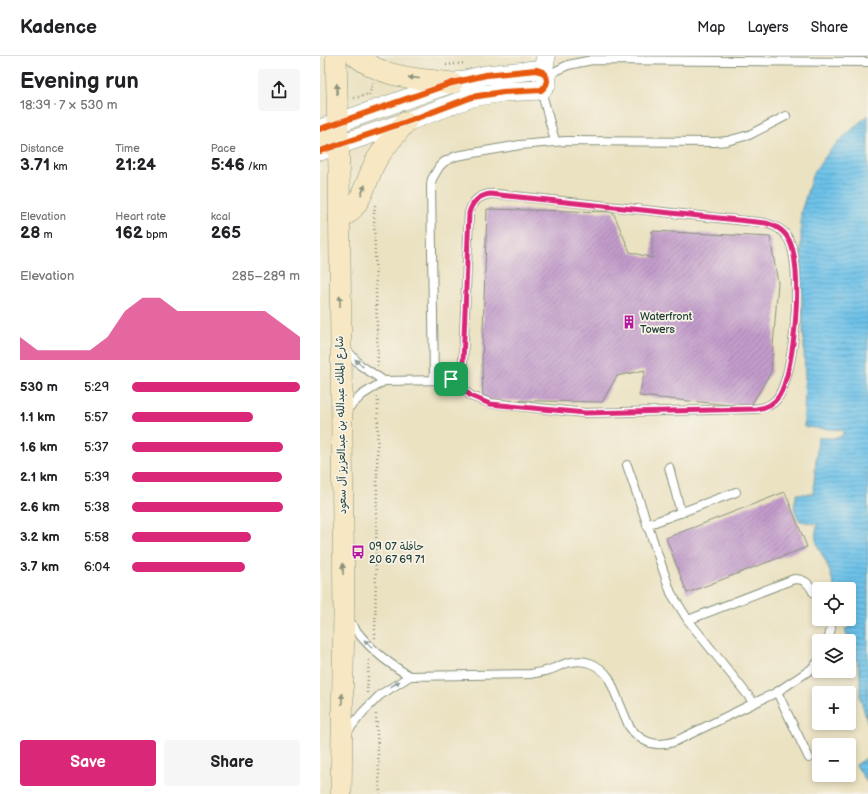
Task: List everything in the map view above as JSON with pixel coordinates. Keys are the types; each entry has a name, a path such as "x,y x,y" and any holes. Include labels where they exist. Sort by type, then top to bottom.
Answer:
{"main road":[{"name":"شارع الملك عبدالله بن عبدالعزيز آل سعود","path":"336,56 326,144 339,219 344,612 341,794"},
{"path":"356,56 372,67 386,73 406,77 448,74"},
{"path":"339,219 346,216 356,206 378,158 406,122"}],"street":[{"path":"514,71 529,56"},
{"path":"329,126 448,74 486,75 536,70 544,73"},
{"path":"326,144 406,122 472,97 503,92 544,73"}],"lane":[{"path":"555,141 544,73 576,62 607,58 868,62"},
{"path":"434,380 431,185 435,173 444,162 456,156 555,141 727,141 749,135 786,116"},
{"path":"341,416 354,402 380,381 451,379 460,372 463,362 469,213 474,202 484,195 496,194 766,223 780,229 786,234 790,241 794,258 796,299 794,344 789,368 779,395 769,405 763,408 749,410 585,413 490,404 471,396 451,379"},
{"path":"340,340 353,357 380,381"},
{"path":"627,465 671,593 688,620 754,703"},
{"path":"669,467 682,513"},
{"path":"647,525 736,492"},
{"path":"688,620 794,579 799,579 808,584 812,590"},
{"path":"344,612 361,638 372,649 396,668 410,676"},
{"path":"830,634 831,628"},
{"path":"341,743 354,721 372,702 390,688 410,676 530,674 548,671 573,661 589,662 604,671 609,678 629,726 633,732 644,740 656,744 676,741 777,692 812,668"},
{"path":"777,692 809,758"}],"path":[{"path":"448,74 471,62"},
{"path":"367,100 375,79"},
{"path":"354,98 369,94"},
{"path":"375,638 380,381 374,214 376,201"},
{"path":"367,694 369,657"},
{"path":"376,711 380,794"}],"water":[{"path":"868,115 868,724 860,697 860,674 856,660 856,634 846,634 845,629 849,628 848,626 856,626 856,582 833,582 827,565 817,544 816,530 818,524 800,521 796,514 794,505 797,494 813,494 818,438 837,438 843,435 843,430 804,427 805,376 801,271 801,212 813,173 832,148"},
{"path":"868,757 868,784 856,765"}],"building":[{"name":"Waterfront Towers","path":"487,209 613,212 630,252 652,258 652,231 770,237 778,283 771,372 750,407 639,396 645,370 617,376 602,402 483,400 482,361"},
{"path":"785,492 807,547 687,593 666,538"}],"cycle path":[{"path":"320,129 452,83 486,75 536,70 543,72 547,79 545,86 541,90 503,92 472,97 406,122 320,151"}],"place":[{"name":"Waterfront Towers","path":"629,322"},
{"name":"حافلة 07 09 20 67 69 71","path":"358,552"}],"route":[{"path":"496,194 766,223 780,229 786,234 790,241 794,258 796,299 794,344 789,368 782,389 775,401 763,408 749,410 585,413 490,404 471,396 451,379 460,372 463,362 470,207 478,198 484,195 496,194"}]}
